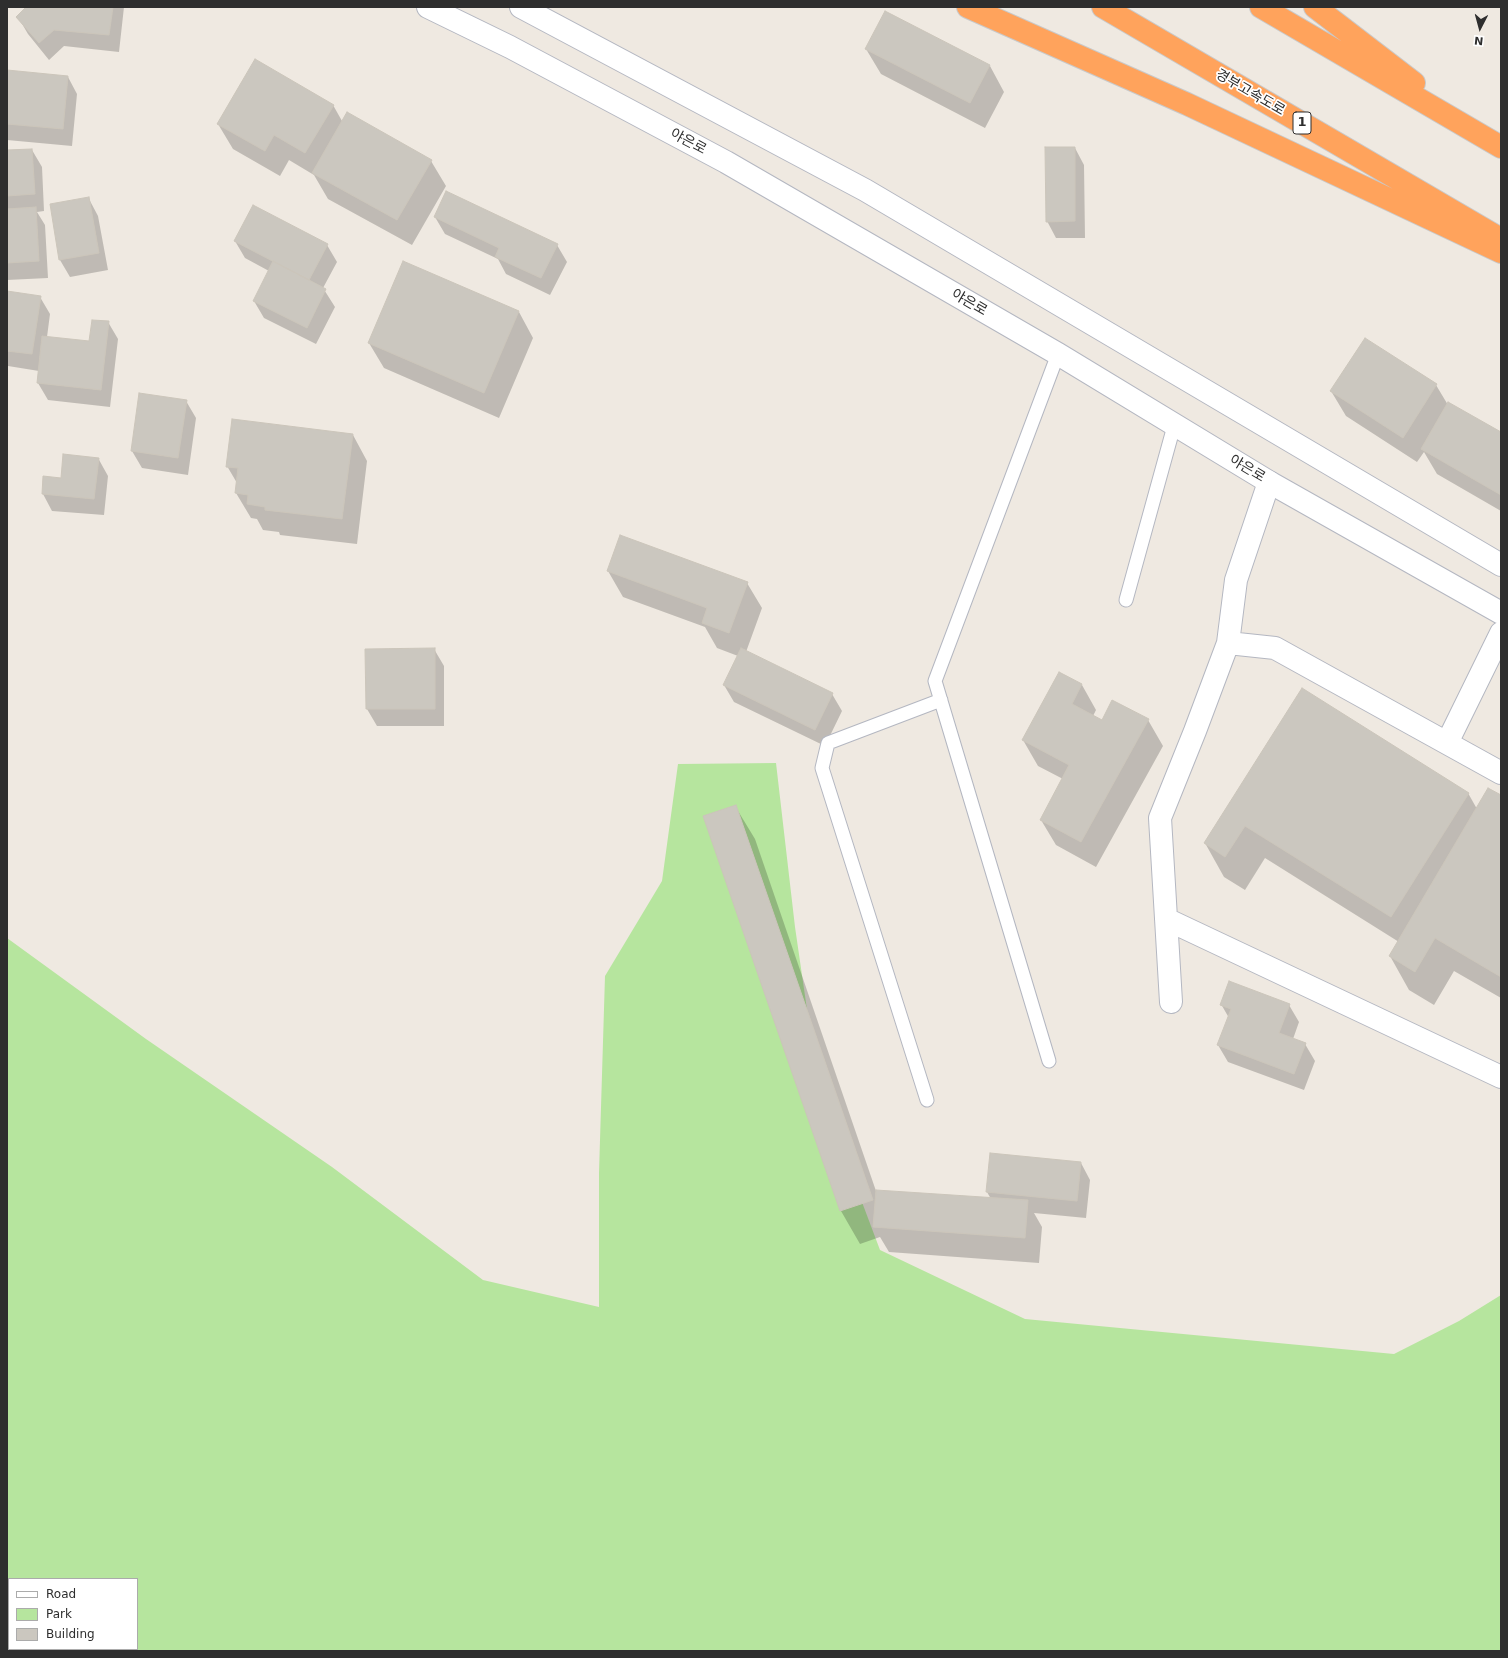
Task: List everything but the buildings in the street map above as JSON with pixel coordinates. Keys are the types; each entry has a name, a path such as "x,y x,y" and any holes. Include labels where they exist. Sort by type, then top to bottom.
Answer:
{"highway":[{"path":"968,7 1187,104 1501,252"},
{"name":"경부고속도로","path":"1103,7 1501,239"},
{"path":"1261,7 1494,143"},
{"path":"1315,7 1494,143"}],"main road":[{"name":"야은로","path":"428,7 510,47 726,162 1058,354 1174,426 1269,482 1501,613"},
{"path":"521,7 865,190 1501,565"},
{"path":"1171,1002 1160,818 1196,731 1228,643 1236,580 1269,482"},
{"path":"1447,743 1501,633"},
{"path":"1228,643 1275,648 1501,773"},
{"path":"1166,919 1501,1077"}],"lane":[{"path":"1049,1061 935,681 1058,354"},
{"path":"1126,600 1174,426"},
{"path":"926,1100 822,768 828,743 941,700"}],"green space":[{"path":"776,763 795,927 818,1085 880,1250 1025,1319 1394,1354 1459,1321 1501,1295 1501,1651 7,1651 7,938 146,1039 332,1167 483,1280 599,1307 599,1173 605,976 662,881 678,764"}]}
